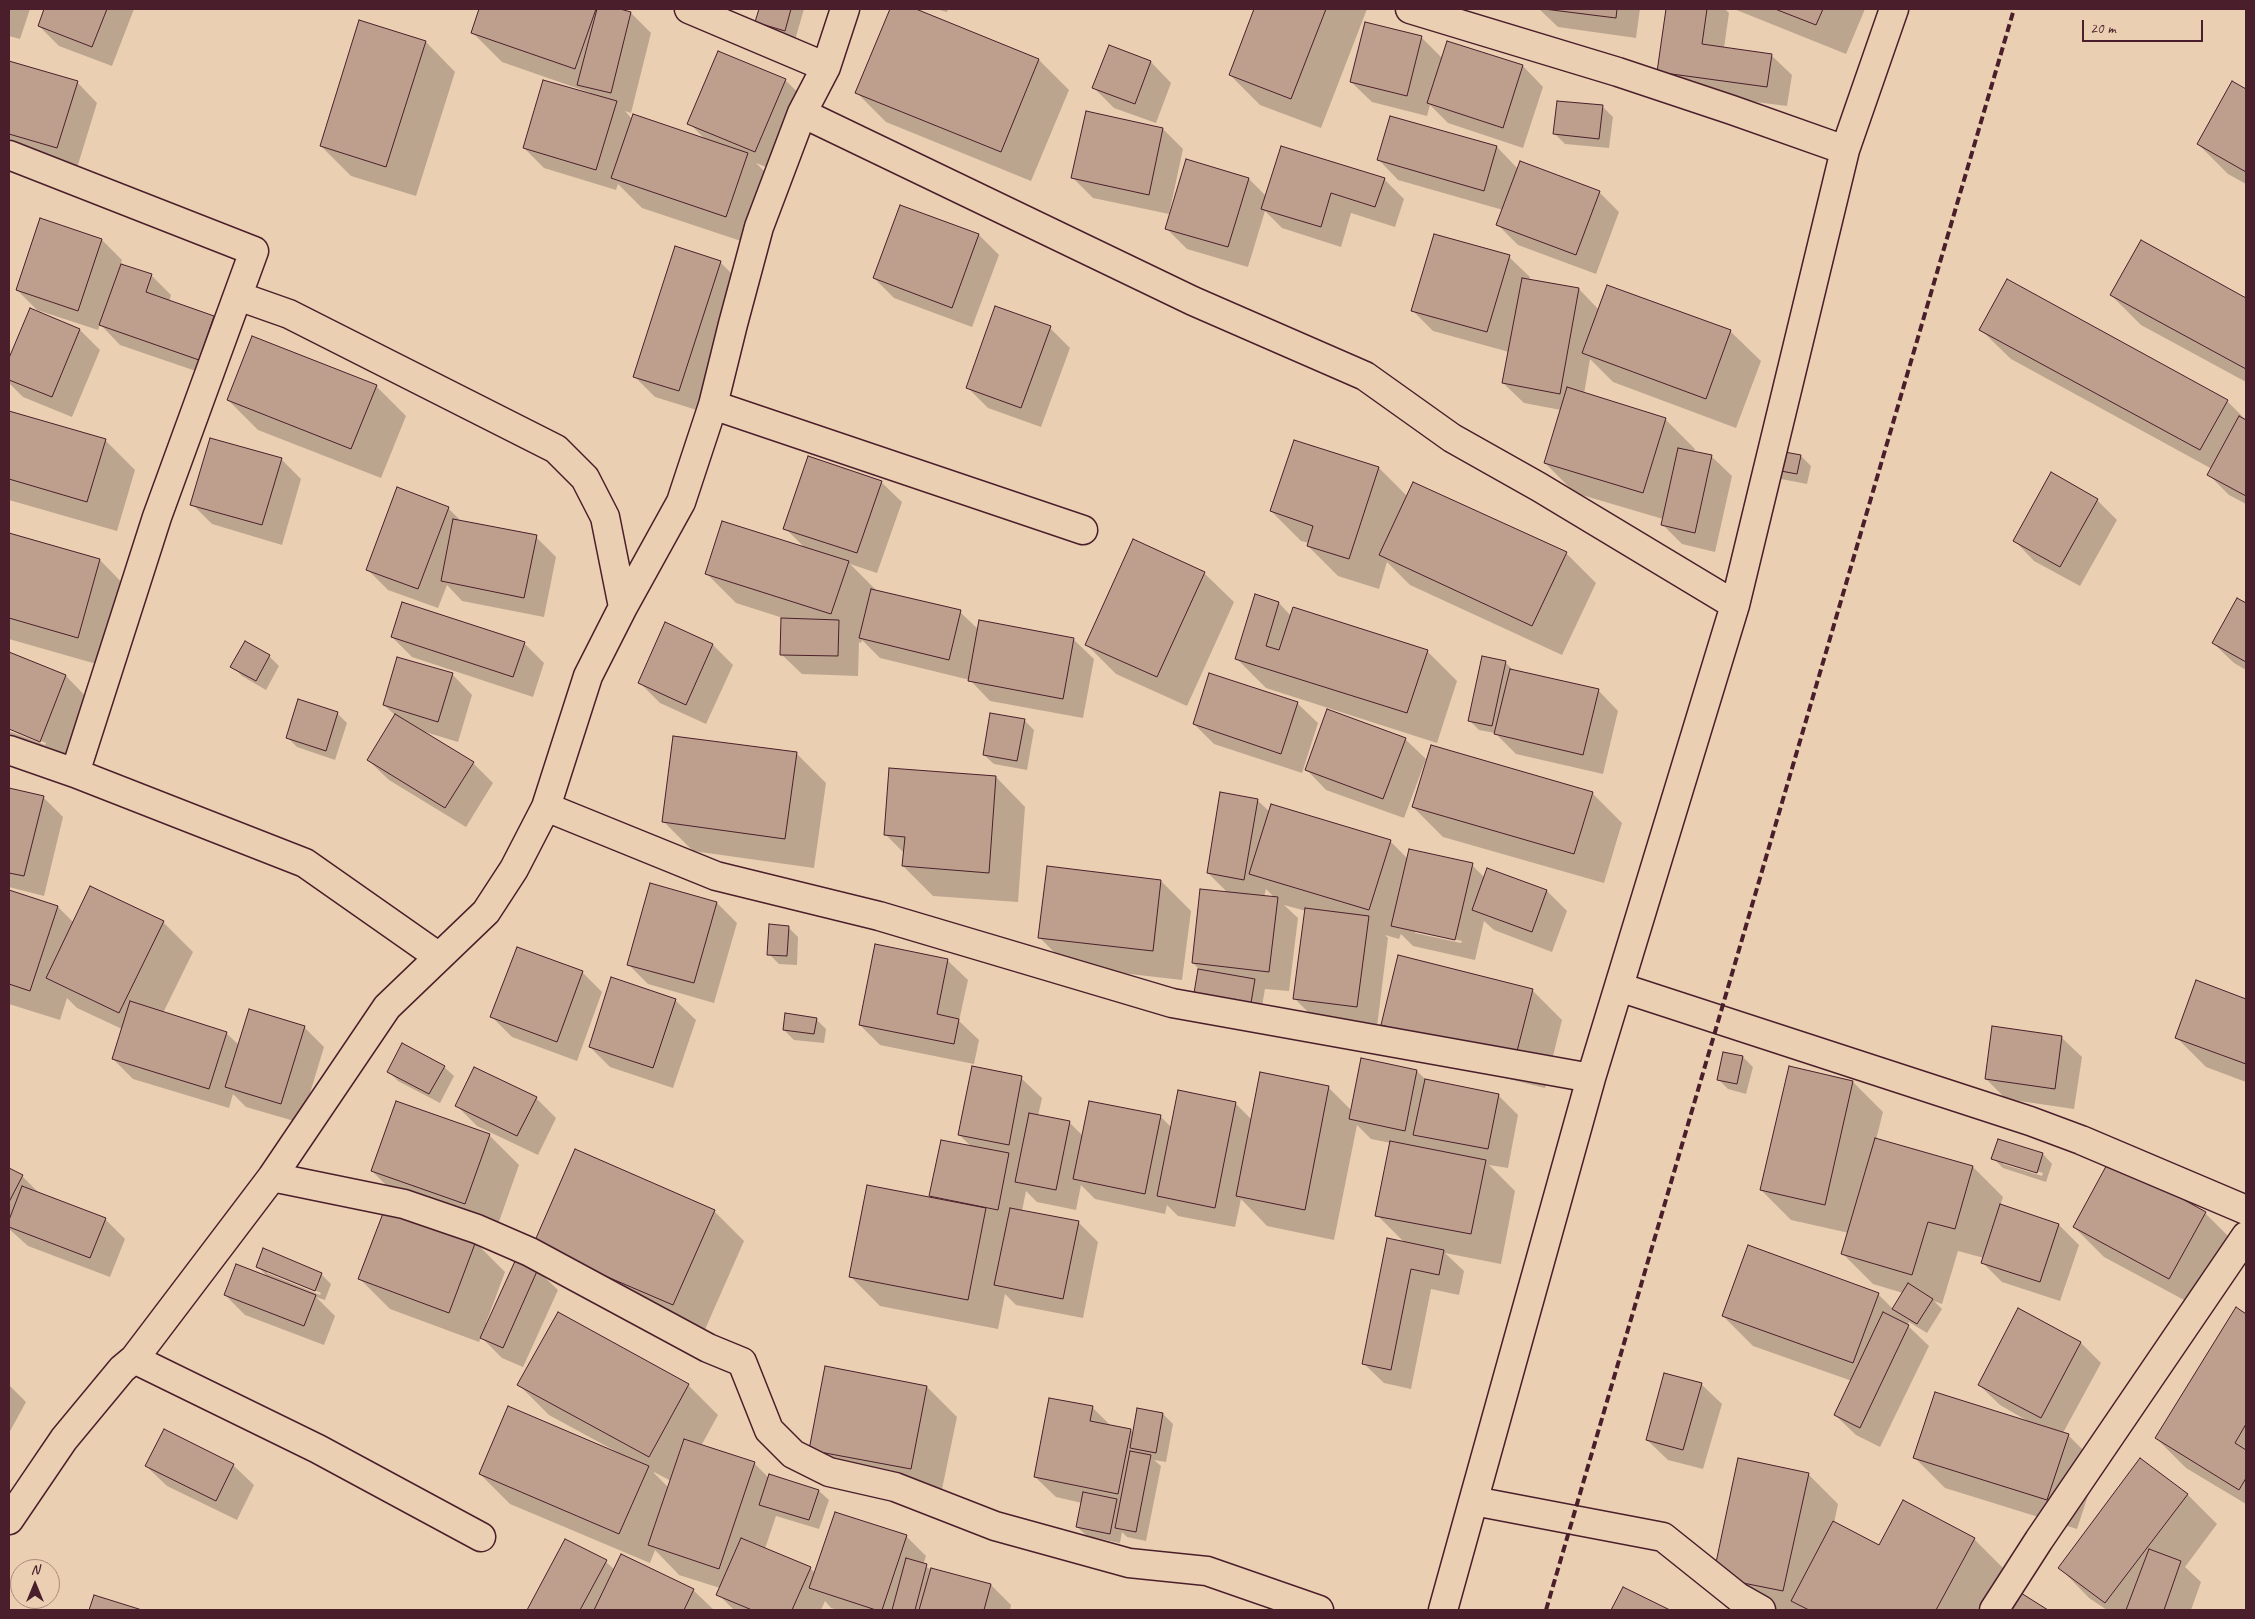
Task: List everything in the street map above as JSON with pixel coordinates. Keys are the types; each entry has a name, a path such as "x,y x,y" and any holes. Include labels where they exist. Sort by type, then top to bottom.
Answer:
{"street":[{"path":"690,9 826,67"},
{"path":"9,1520 64,1439 122,1369 134,1359 272,1177 388,1007 486,912 514,869 546,806 588,676 623,607 682,502 714,406 733,324 760,227 802,113 826,67 845,9"},
{"path":"1410,9 1618,72 1845,150"},
{"path":"1443,1610 1591,1078 1735,605 1845,150 1894,9"},
{"path":"802,113 1193,301 1365,376 1452,438 1539,487 1735,605"},
{"path":"9,154 254,252 157,517 75,773"},
{"path":"238,296 289,314 556,449 585,478 605,517 623,607"},
{"path":"714,406 1083,530"},
{"path":"9,750 75,773 305,863 439,956"},
{"path":"546,806 716,876 879,916 1172,1003 1591,1078"},
{"path":"1619,987 2030,1121 2081,1140 2246,1210"},
{"path":"272,1177 404,1204 477,1229 530,1252 708,1348 742,1362 770,1430 793,1454 829,1472 895,1487 995,1526 1129,1563 1207,1571 1319,1610"},
{"path":"1994,1610 2039,1540 2246,1236"},
{"path":"134,1359 318,1449 481,1537"},
{"path":"1474,1501 1663,1537 1738,1597 1761,1610"}],"building":[{"path":"44,9 107,9 92,47 38,26"},
{"path":"479,9 596,9 575,69 471,33"},
{"path":"597,9 620,9 631,12 611,93 577,85"},
{"path":"759,9 791,9 785,31 755,22"},
{"path":"890,9 916,9 1039,59 1001,152 855,93"},
{"path":"1254,9 1326,9 1291,99 1229,75"},
{"path":"1544,9 1617,9 1616,18"},
{"path":"1666,9 1707,9 1702,44 1772,54 1767,87 1657,72"},
{"path":"1775,9 1823,9 1816,25"},
{"path":"359,20 426,41 386,167 320,146"},
{"path":"1365,22 1422,36 1407,96 1350,82"},
{"path":"1447,41 1523,65 1503,128 1427,103"},
{"path":"1109,45 1151,61 1135,104 1092,88"},
{"path":"718,51 786,79 755,152 687,124"},
{"path":"9,61 78,81 57,148 9,134"},
{"path":"543,80 617,101 596,170 523,148"},
{"path":"2232,81 2246,89 2246,172 2197,144"},
{"path":"1557,101 1603,105 1599,139 1553,134"},
{"path":"1086,111 1163,128 1149,195 1071,178"},
{"path":"633,114 748,153 726,217 611,178"},
{"path":"1390,116 1497,146 1484,191 1377,160"},
{"path":"1281,146 1385,178 1375,207 1331,193 1321,227 1261,209"},
{"path":"1186,159 1249,178 1228,247 1165,229"},
{"path":"1520,161 1600,191 1576,255 1496,225"},
{"path":"900,205 979,234 952,308 873,278"},
{"path":"40,218 102,239 78,311 16,290"},
{"path":"1434,234 1510,255 1487,332 1411,311"},
{"path":"2141,240 2246,298 2246,369 2110,295"},
{"path":"675,246 721,261 679,391 633,377"},
{"path":"121,264 152,274 146,292 214,316 199,360 99,325"},
{"path":"1522,278 1579,288 1560,394 1502,383"},
{"path":"2007,279 2228,400 2200,450 1979,330"},
{"path":"1607,285 1731,330 1706,399 1582,353"},
{"path":"995,306 1051,326 1021,408 966,388"},
{"path":"30,308 80,329 52,397 9,380 9,358"},
{"path":"252,336 377,385 351,449 227,400"},
{"path":"1567,387 1666,418 1643,493 1544,463"},
{"path":"9,411 106,439 87,502 9,479"},
{"path":"2239,416 2246,420 2246,496 2207,475"},
{"path":"210,438 282,458 262,525 190,505"},
{"path":"1294,440 1379,467 1349,559 1307,546 1313,526 1270,511"},
{"path":"1678,448 1712,455 1695,533 1661,525"},
{"path":"1774,450 1801,455 1797,474 1770,469"},
{"path":"808,456 882,481 857,553 783,529"},
{"path":"2051,472 2098,499 2060,567 2013,541"},
{"path":"1413,482 1567,552 1532,626 1379,555"},
{"path":"397,487 449,507 418,589 366,570"},
{"path":"453,519 537,535 524,598 441,581"},
{"path":"722,521 849,561 831,614 705,574"},
{"path":"9,533 100,559 78,638 9,618"},
{"path":"1133,539 1205,572 1157,677 1085,645"},
{"path":"871,589 961,610 949,660 859,638"},
{"path":"1255,594 1279,602 1266,646 1279,650 1293,607 1428,650 1407,713 1235,659"},
{"path":"2237,598 2246,603 2246,662 2212,643"},
{"path":"402,602 525,642 513,677 391,637"},
{"path":"781,618 839,620 838,656 780,655"},
{"path":"979,620 1074,638 1063,699 968,681"},
{"path":"665,622 713,644 686,705 638,683"},
{"path":"245,641 270,655 256,681 230,667"},
{"path":"9,652 66,675 40,742 9,729"},
{"path":"1482,656 1506,661 1492,726 1468,721"},
{"path":"397,657 453,673 438,722 383,705"},
{"path":"1510,669 1599,689 1583,755 1494,734"},
{"path":"1209,673 1298,702 1281,754 1193,724"},
{"path":"298,699 338,712 326,751 286,738"},
{"path":"1327,709 1406,738 1383,799 1305,770"},
{"path":"990,713 1025,719 1017,761 983,755"},
{"path":"395,714 474,762 445,808 367,760"},
{"path":"673,736 797,752 785,839 662,822"},
{"path":"1431,745 1593,792 1574,854 1412,807"},
{"path":"889,768 996,776 989,873 902,866 905,837 884,835"},
{"path":"9,788 44,796 24,876 9,873"},
{"path":"1220,792 1258,799 1244,880 1207,873"},
{"path":"1271,804 1391,840 1369,910 1249,874"},
{"path":"1409,849 1473,863 1455,940 1391,926"},
{"path":"1047,866 1161,880 1153,951 1038,938"},
{"path":"1487,868 1547,890 1532,932 1472,910"},
{"path":"650,883 717,902 694,983 627,965"},
{"path":"90,886 164,921 119,1013 46,978"},
{"path":"1200,889 1278,897 1269,972 1192,963"},
{"path":"9,890 58,906 30,991 9,984"},
{"path":"1305,908 1369,916 1357,1007 1293,999"},
{"path":"769,924 789,926 787,956 767,955"},
{"path":"875,944 948,959 937,1014 959,1019 954,1044 859,1025"},
{"path":"517,947 583,971 557,1042 490,1017"},
{"path":"1398,955 1533,989 1515,1059 1381,1025"},
{"path":"1198,969 1255,979 1251,1003 1194,993"},
{"path":"611,977 676,999 653,1068 589,1047"},
{"path":"2196,980 2246,999 2246,1064 2175,1038"},
{"path":"130,1001 227,1032 209,1089 112,1059"},
{"path":"249,1009 305,1026 281,1104 225,1087"},
{"path":"785,1013 817,1018 814,1034 783,1030"},
{"path":"1992,1026 2062,1036 2055,1089 1985,1079"},
{"path":"402,1043 445,1066 429,1094 387,1072"},
{"path":"1723,1052 1743,1056 1737,1084 1717,1080"},
{"path":"1361,1058 1417,1070 1405,1131 1349,1119"},
{"path":"972,1066 1022,1076 1009,1145 958,1135"},
{"path":"1789,1066 1853,1081 1825,1205 1760,1190"},
{"path":"474,1067 537,1097 517,1136 455,1106"},
{"path":"1260,1072 1329,1086 1305,1210 1236,1196"},
{"path":"1425,1079 1499,1094 1488,1149 1413,1135"},
{"path":"1178,1090 1236,1102 1215,1208 1157,1196"},
{"path":"396,1101 490,1134 465,1204 371,1171"},
{"path":"1089,1101 1161,1115 1145,1194 1073,1179"},
{"path":"1029,1113 1070,1121 1056,1190 1015,1182"},
{"path":"1875,1138 1973,1166 1955,1229 1928,1222 1912,1275 1841,1254"},
{"path":"1998,1139 2043,1153 2037,1173 1991,1159"},
{"path":"941,1140 1009,1153 998,1210 929,1196"},
{"path":"1390,1141 1486,1160 1471,1234 1375,1216"},
{"path":"575,1149 715,1210 673,1305 533,1245"},
{"path":"2110,1159 2206,1212 2169,1279 2073,1227"},
{"path":"9,1168 23,1175 9,1202"},
{"path":"867,1185 986,1208 968,1300 849,1277"},
{"path":"22,1186 106,1218 90,1258 9,1227 9,1220"},
{"path":"2000,1204 2059,1224 2040,1282 1981,1263"},
{"path":"385,1208 476,1241 449,1313 358,1279"},
{"path":"1010,1208 1079,1221 1063,1299 994,1285"},
{"path":"1387,1238 1444,1250 1439,1275 1411,1269 1391,1370 1362,1364"},
{"path":"1748,1245 1879,1293 1853,1363 1722,1316"},
{"path":"263,1248 322,1273 315,1291 256,1267"},
{"path":"516,1259 538,1269 503,1348 480,1338"},
{"path":"236,1264 316,1295 304,1326 224,1295"},
{"path":"1908,1283 1933,1299 1917,1324 1892,1309"},
{"path":"2236,1307 2246,1314 2246,1424 2235,1443 2246,1450 2246,1478 2239,1490 2155,1438"},
{"path":"2018,1308 2081,1342 2041,1418 1978,1385"},
{"path":"558,1312 689,1384 649,1457 517,1385"},
{"path":"1883,1312 1909,1325 1860,1428 1834,1415"},
{"path":"825,1366 927,1386 911,1469 809,1450"},
{"path":"1664,1373 1702,1383 1683,1450 1646,1440"},
{"path":"1935,1392 2069,1434 2047,1500 1913,1458"},
{"path":"1049,1398 1093,1406 1090,1421 1131,1429 1118,1494 1034,1477"},
{"path":"508,1406 649,1466 619,1534 479,1474"},
{"path":"1137,1408 1163,1413 1156,1453 1130,1448"},
{"path":"164,1429 234,1464 216,1501 145,1466"},
{"path":"684,1439 755,1462 719,1569 648,1545"},
{"path":"1130,1451 1151,1455 1136,1532 1115,1528"},
{"path":"1738,1458 1809,1473 1783,1591 1713,1577"},
{"path":"2140,1458 2188,1494 2105,1603 2058,1568"},
{"path":"769,1474 819,1490 809,1520 759,1505"},
{"path":"1083,1492 1117,1499 1110,1534 1076,1527"},
{"path":"1903,1500 1975,1538 1936,1610 1809,1610 1791,1601 1833,1521 1879,1545"},
{"path":"835,1512 907,1535 882,1610 876,1610 809,1588"},
{"path":"741,1538 811,1567 792,1610 752,1610 716,1595"},
{"path":"565,1539 607,1560 580,1610 527,1610"},
{"path":"2149,1549 2181,1561 2164,1610 2126,1610"},
{"path":"621,1554 694,1589 684,1610 594,1610"},
{"path":"906,1558 927,1564 915,1610 892,1610"},
{"path":"931,1568 991,1584 984,1610 919,1610"},
{"path":"1623,1587 1670,1610 1611,1610"},
{"path":"2021,1593 2048,1610 2009,1610"},
{"path":"94,1595 142,1610 89,1610"}],"railway":[{"path":"1546,1610 2014,9"}]}
